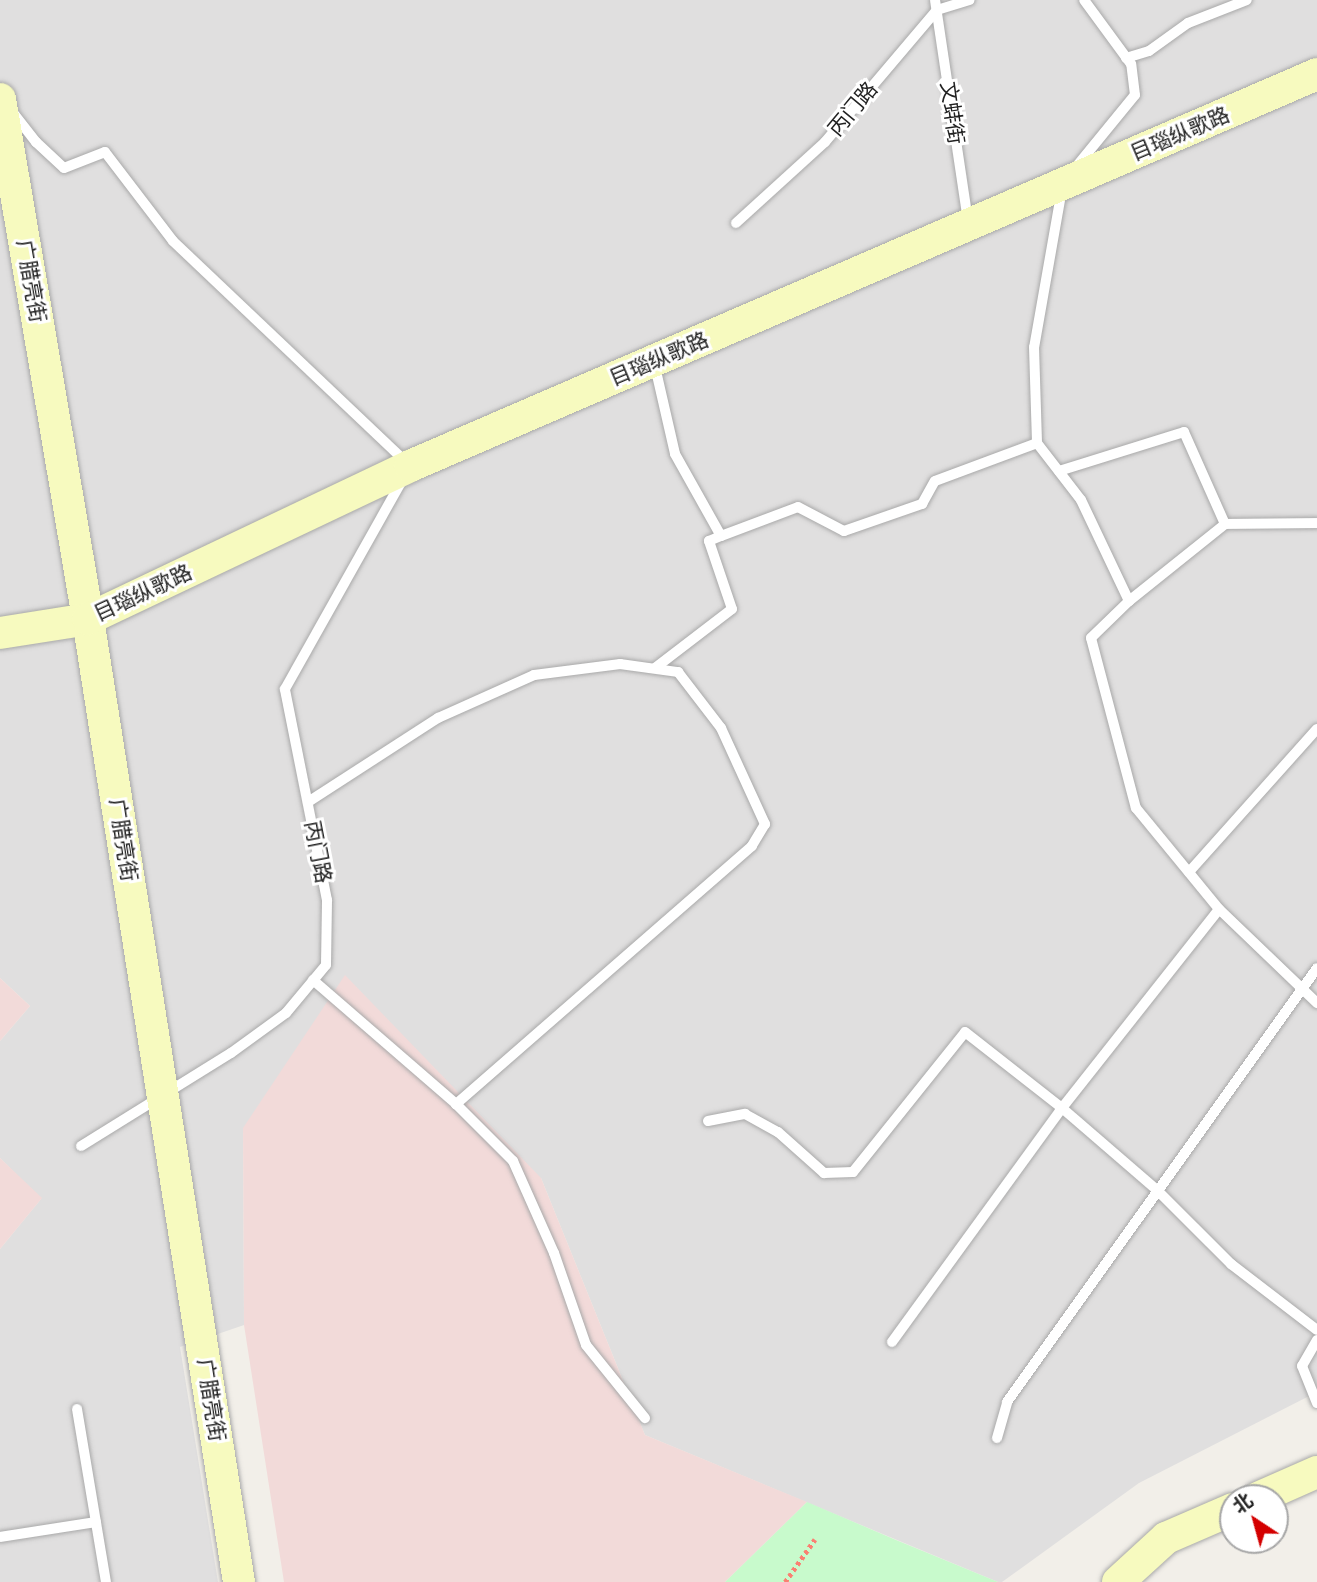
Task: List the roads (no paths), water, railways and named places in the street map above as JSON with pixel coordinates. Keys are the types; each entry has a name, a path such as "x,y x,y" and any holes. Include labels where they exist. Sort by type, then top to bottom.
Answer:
{"street":[{"name":"目瑙纵歌路","path":"0,633 88,619 410,467 1317,75"},
{"name":"广腊亮街","path":"0,98 88,619 239,1582"},
{"path":"1289,1484 1317,1472"},
{"path":"1118,1582 1167,1538 1219,1515"}],"lane":[{"path":"936,5 969,0"},
{"path":"1084,0 1131,64 1135,95 1063,185 1034,346 1037,443 1081,500 1129,601"},
{"path":"1126,58 1149,51 1188,23 1247,0"},
{"name":"丙门路","path":"736,223 825,142 936,5"},
{"name":"文蚌街","path":"936,5 969,225"},
{"path":"0,98 36,142 64,168 105,152 173,242 410,467"},
{"path":"654,361 675,454 721,536"},
{"path":"1059,471 1184,432 1225,524"},
{"path":"655,668 732,609 709,541 798,507 844,531 922,504 935,481 1037,443"},
{"name":"丙门路","path":"81,1146 231,1053 286,1013 326,965 327,901 285,690 410,467"},
{"path":"1317,523 1225,524 1129,601 1091,638 1136,808 1220,909 1317,1003"},
{"path":"308,802 438,718 534,675 620,664 678,672 721,728 765,824 752,846 456,1104"},
{"path":"1189,872 1317,729"},
{"path":"892,1342 1062,1108 1220,909"},
{"path":"997,1438 1007,1402 1317,968"},
{"path":"313,980 456,1104 513,1161 554,1252 586,1345 645,1418"},
{"path":"708,1121 745,1114 778,1132 824,1173 853,1172 965,1032 1062,1108 1157,1190 1231,1264 1317,1330"},
{"path":"1317,1340 1302,1366 1317,1403"},
{"path":"77,1409 106,1582"},
{"path":"0,1537 96,1522"}]}
